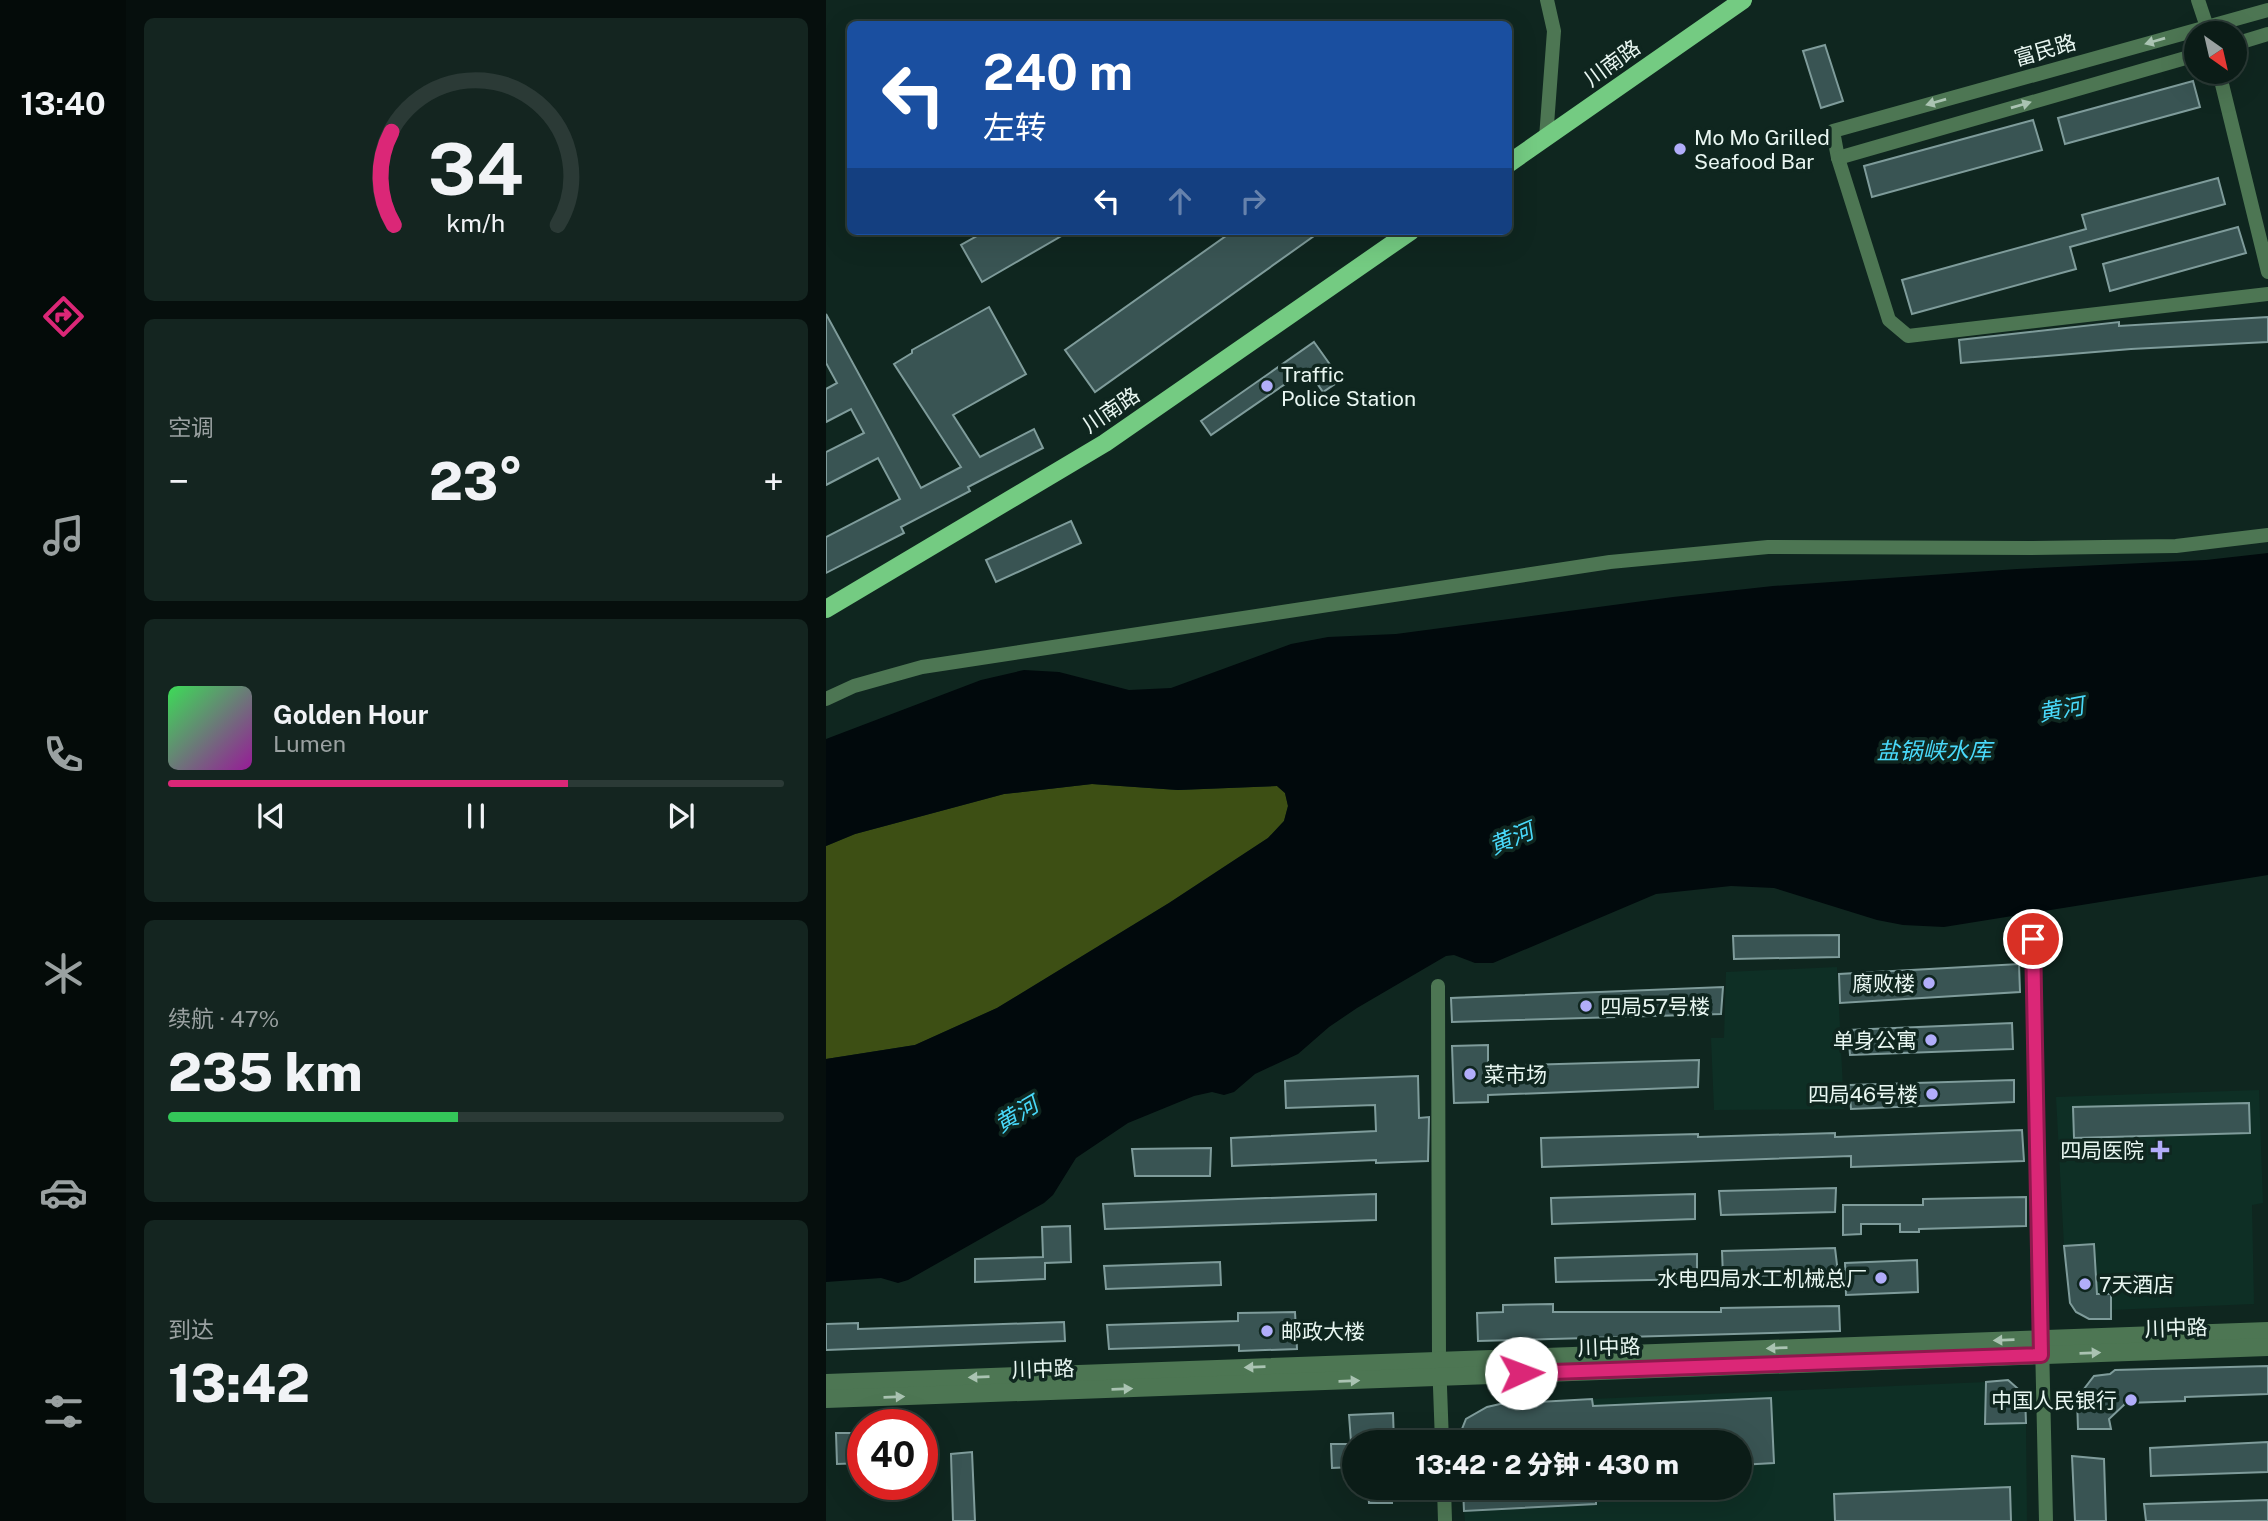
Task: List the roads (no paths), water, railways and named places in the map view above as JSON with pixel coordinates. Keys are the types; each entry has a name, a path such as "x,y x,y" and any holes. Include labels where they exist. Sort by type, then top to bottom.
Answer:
{"main road":[{"name":"川南路","path":"1512,161 1743,0"},
{"name":"川南路","path":"826,609 1105,443 1405,235"}],"street":[{"path":"1546,138 1554,31 1547,0"},
{"path":"2198,0 2205,21"},
{"name":"富民路","path":"2235,21 2268,10"},
{"path":"2247,40 2268,34"},
{"name":"富民路","path":"1838,158 1833,131 2184,36"},
{"path":"2184,58 1838,158 1889,320 1908,336 2268,294"},
{"path":"2222,84 2268,272"},
{"path":"826,699 854,686 922,667 1610,562 1768,547 2176,546 2268,535"},
{"path":"2033,939 2046,1521"},
{"path":"1438,986 1442,1430"},
{"name":"川中路","path":"2041,1347 2268,1331"},
{"name":"川中路","path":"826,1383 1439,1368 2041,1347 2268,1347"},
{"name":"川中路","path":"826,1399 1439,1368"},
{"path":"1444,1500 1445,1521"}],"water":[{"name":"盐锅峡水库","path":"2268,553 2268,875 1944,927 1903,925 1877,920 1774,888 1731,886 1656,894 1493,963 1475,963 1454,955 1446,956 1357,1008 1329,1027 1298,1054 1255,1074 1234,1092 1224,1095 1212,1092 1194,1096 1128,1123 1076,1158 1053,1195 1044,1203 908,1280 898,1283 881,1278 826,1282 826,1059 915,1045 997,1008 1169,903 1268,838 1284,821 1288,806 1285,793 1277,786 1178,790 1092,784 1004,794 855,834 826,846 826,739 981,680 1024,670 1059,672 1129,690 1171,688 1291,644 1328,637 1396,634 1773,586 2017,569 2206,560"}],"place":[{"name":"Mo Mo Grilled Seafood Bar","path":"1680,149"},
{"name":"Traffic Police Station","path":"1267,386"},
{"name":"腐败楼","path":"1929,983"},
{"name":"四局57号楼","path":"1586,1006"},
{"name":"单身公寓","path":"1931,1040"},
{"name":"菜市场","path":"1470,1074"},
{"name":"四局46号楼","path":"1932,1094"},
{"name":"四局医院","path":"2160,1150"},
{"name":"水电四局水工机械总厂","path":"1881,1278"},
{"name":"7天酒店","path":"2085,1284"},
{"name":"邮政大楼","path":"1267,1331"},
{"name":"中国人民银行","path":"2131,1400"}],"water label":[{"name":"黄河","path":"2061,709"},
{"name":"黄河","path":"1511,838"},
{"name":"黄河","path":"1016,1114"}]}
